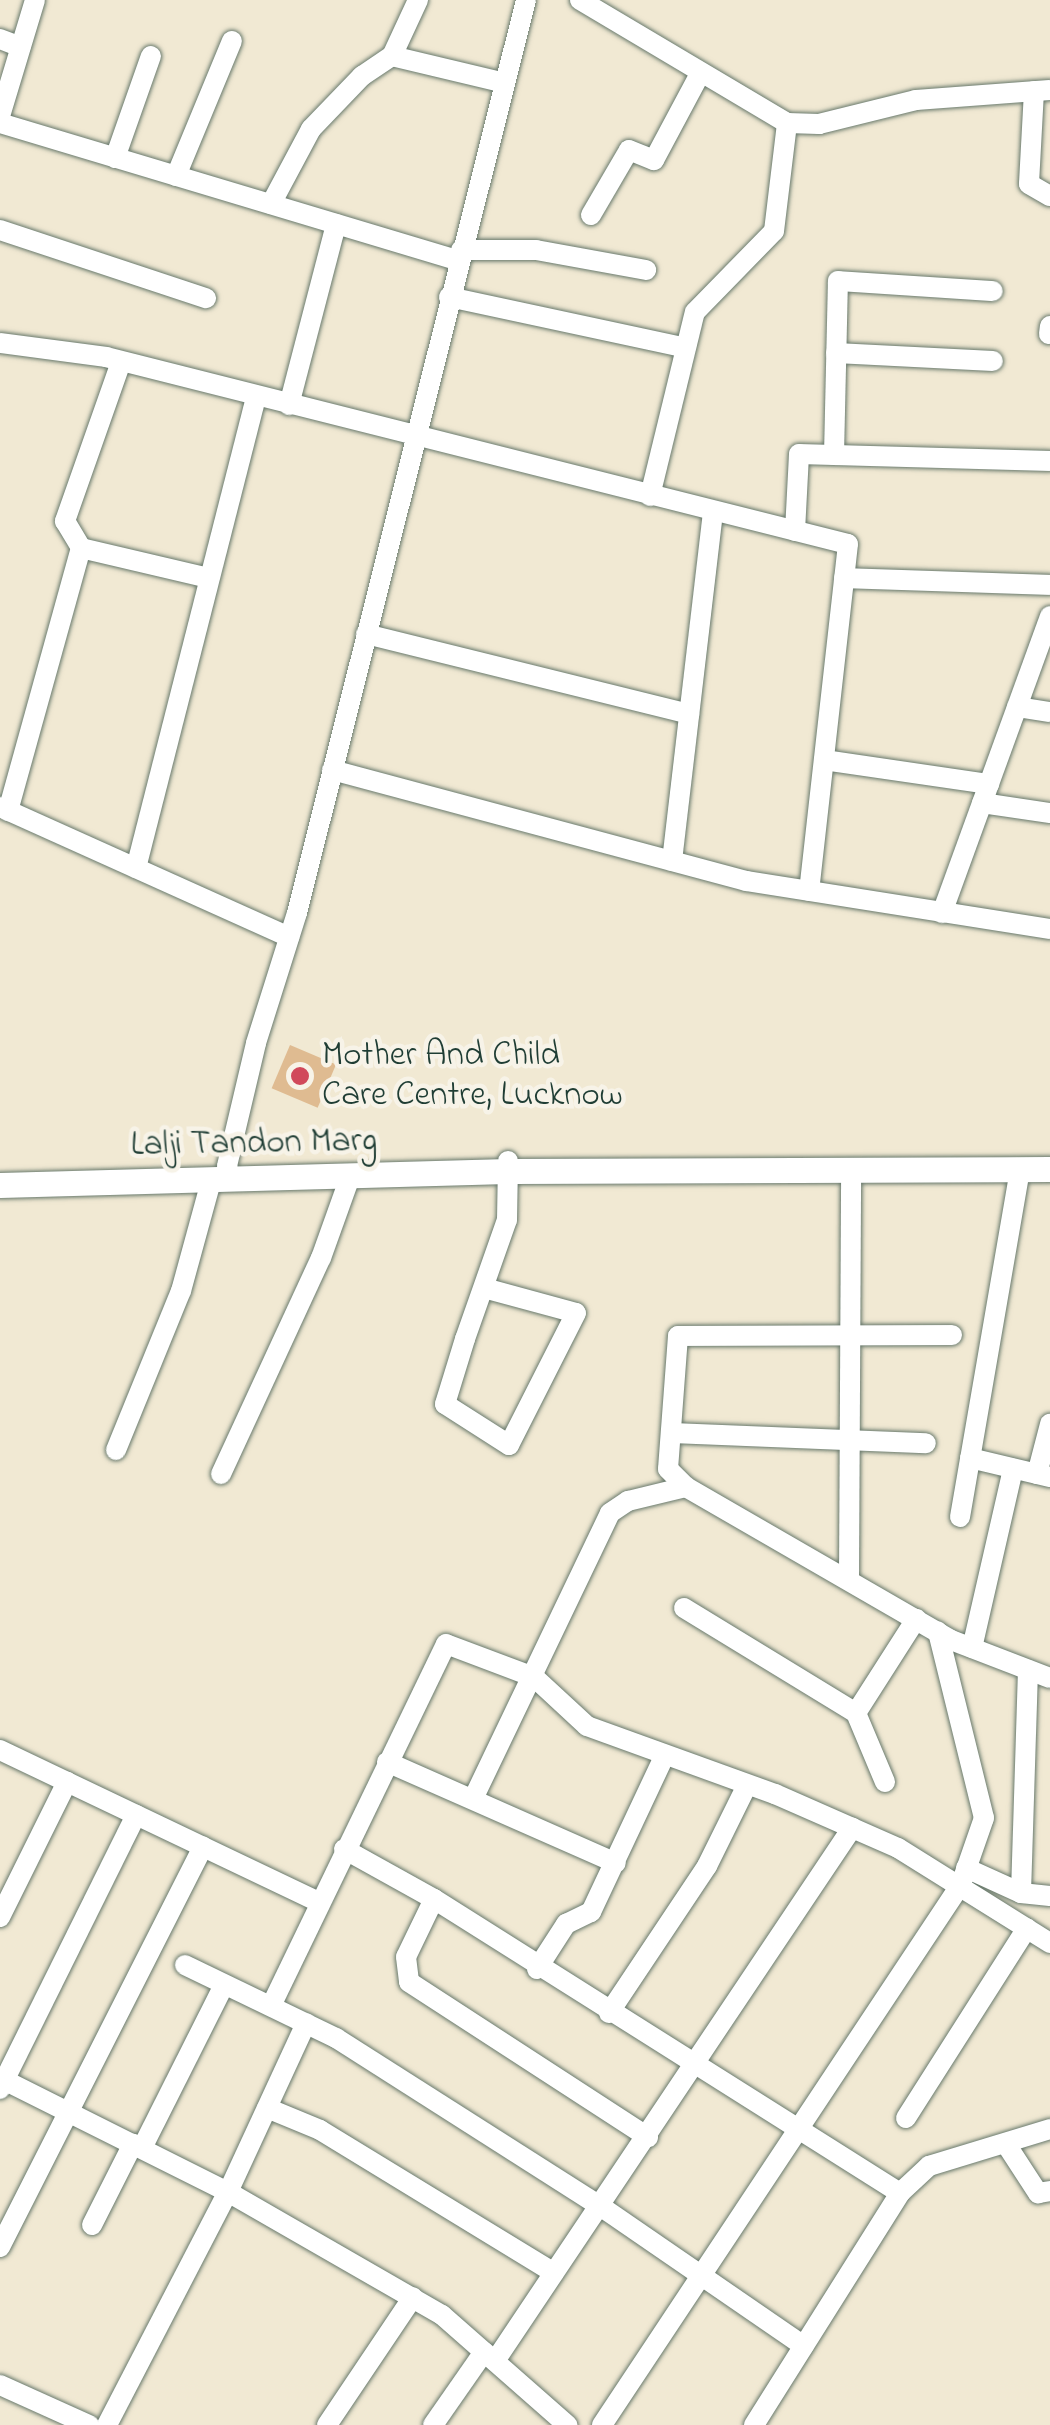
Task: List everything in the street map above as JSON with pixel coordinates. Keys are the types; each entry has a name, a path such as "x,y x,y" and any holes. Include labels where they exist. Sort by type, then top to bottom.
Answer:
{"main road":[{"name":"Lalji Tandon Marg","path":"0,1170 350,1178 510,1166 851,1172 1050,1156"},
{"name":"Lalji Tandon Marg","path":"0,1185 510,1166 982,1163 1020,1170 1050,1170"}],"street":[{"path":"35,0 0,120 336,224 460,255 536,250 646,270"},
{"path":"271,204 310,129 362,76 392,56 418,0"},
{"path":"116,1450 181,1292 222,1176 289,938 526,0"},
{"path":"580,0 603,4 700,74 787,123 819,124 916,100 1042,91 1029,184 1050,196"},
{"path":"0,39 21,47"},
{"path":"176,176 232,41"},
{"path":"115,158 151,56"},
{"path":"392,56 505,83"},
{"path":"591,215 629,150 654,160 700,74"},
{"path":"650,496 695,312 774,230 787,123"},
{"path":"289,406 336,224"},
{"path":"0,230 206,298"},
{"path":"834,456 838,281 992,291"},
{"path":"449,297 686,348"},
{"path":"1049,334 1050,326"},
{"path":"0,343 34,343 121,362 848,544 809,891"},
{"path":"836,353 993,360"},
{"path":"121,362 65,521 81,548 209,578"},
{"path":"136,868 256,397"},
{"path":"795,531 799,454 1050,461"},
{"path":"672,861 713,511"},
{"path":"81,548 4,809 289,938"},
{"path":"844,578 1050,585"},
{"path":"942,913 1050,616"},
{"path":"366,634 689,714"},
{"path":"1017,707 1050,712"},
{"path":"824,760 985,793 1050,813"},
{"path":"332,770 672,861 809,891 1050,928"},
{"path":"484,1288 576,1313 509,1445 444,1404 507,1220 510,1166"},
{"path":"960,1517 1020,1170"},
{"path":"849,1578 851,1172"},
{"path":"221,1474 321,1258 350,1178"},
{"path":"952,1334 848,1338 678,1336 668,1469 686,1487 938,1632 1050,1678"},
{"path":"970,1458 1043,1476 1050,1424"},
{"path":"672,1433 926,1443"},
{"path":"972,1648 1013,1468"},
{"path":"474,1798 610,1513 628,1501 686,1487"},
{"path":"684,1608 856,1713 884,1782"},
{"path":"856,1713 916,1618"},
{"path":"602,2425 800,2132 964,1876 984,1818 938,1632"},
{"path":"271,2006 446,1644 534,1677 586,1726 663,1758 748,1785 964,1876 1021,1893 1050,1896"},
{"path":"1021,1893 1028,1670"},
{"path":"0,1750 318,1902"},
{"path":"536,1968 566,1924 591,1912 663,1758"},
{"path":"387,1762 616,1863"},
{"path":"0,1917 67,1782"},
{"path":"609,2013 707,1866 748,1785"},
{"path":"136,1815 2,2082 228,2192 413,2297 489,2357 543,2417 567,2425"},
{"path":"433,2425 554,2274 696,2067 852,1828"},
{"path":"0,2247 203,1847"},
{"path":"344,1849 434,1898 536,1968 900,2193"},
{"path":"964,1876 1050,1942"},
{"path":"434,1898 406,1957 409,1982 648,2137"},
{"path":"906,2118 1027,1928"},
{"path":"185,1966 306,2023 600,2206 804,2346"},
{"path":"92,2225 224,1986"},
{"path":"107,2425 228,2192 306,2023"},
{"path":"266,2108 320,2130 554,2274"},
{"path":"754,2425 900,2193 930,2166 1050,2129"},
{"path":"1006,2144 1038,2193 1050,2191"},
{"path":"326,2425 413,2297"},
{"path":"0,2385 89,2425"}],"building":[{"path":"290,1045 336,1065 318,1108 272,1088"}],"place":[{"name":"Mother And Child Care Centre, Lucknow","path":"300,1076"}]}
